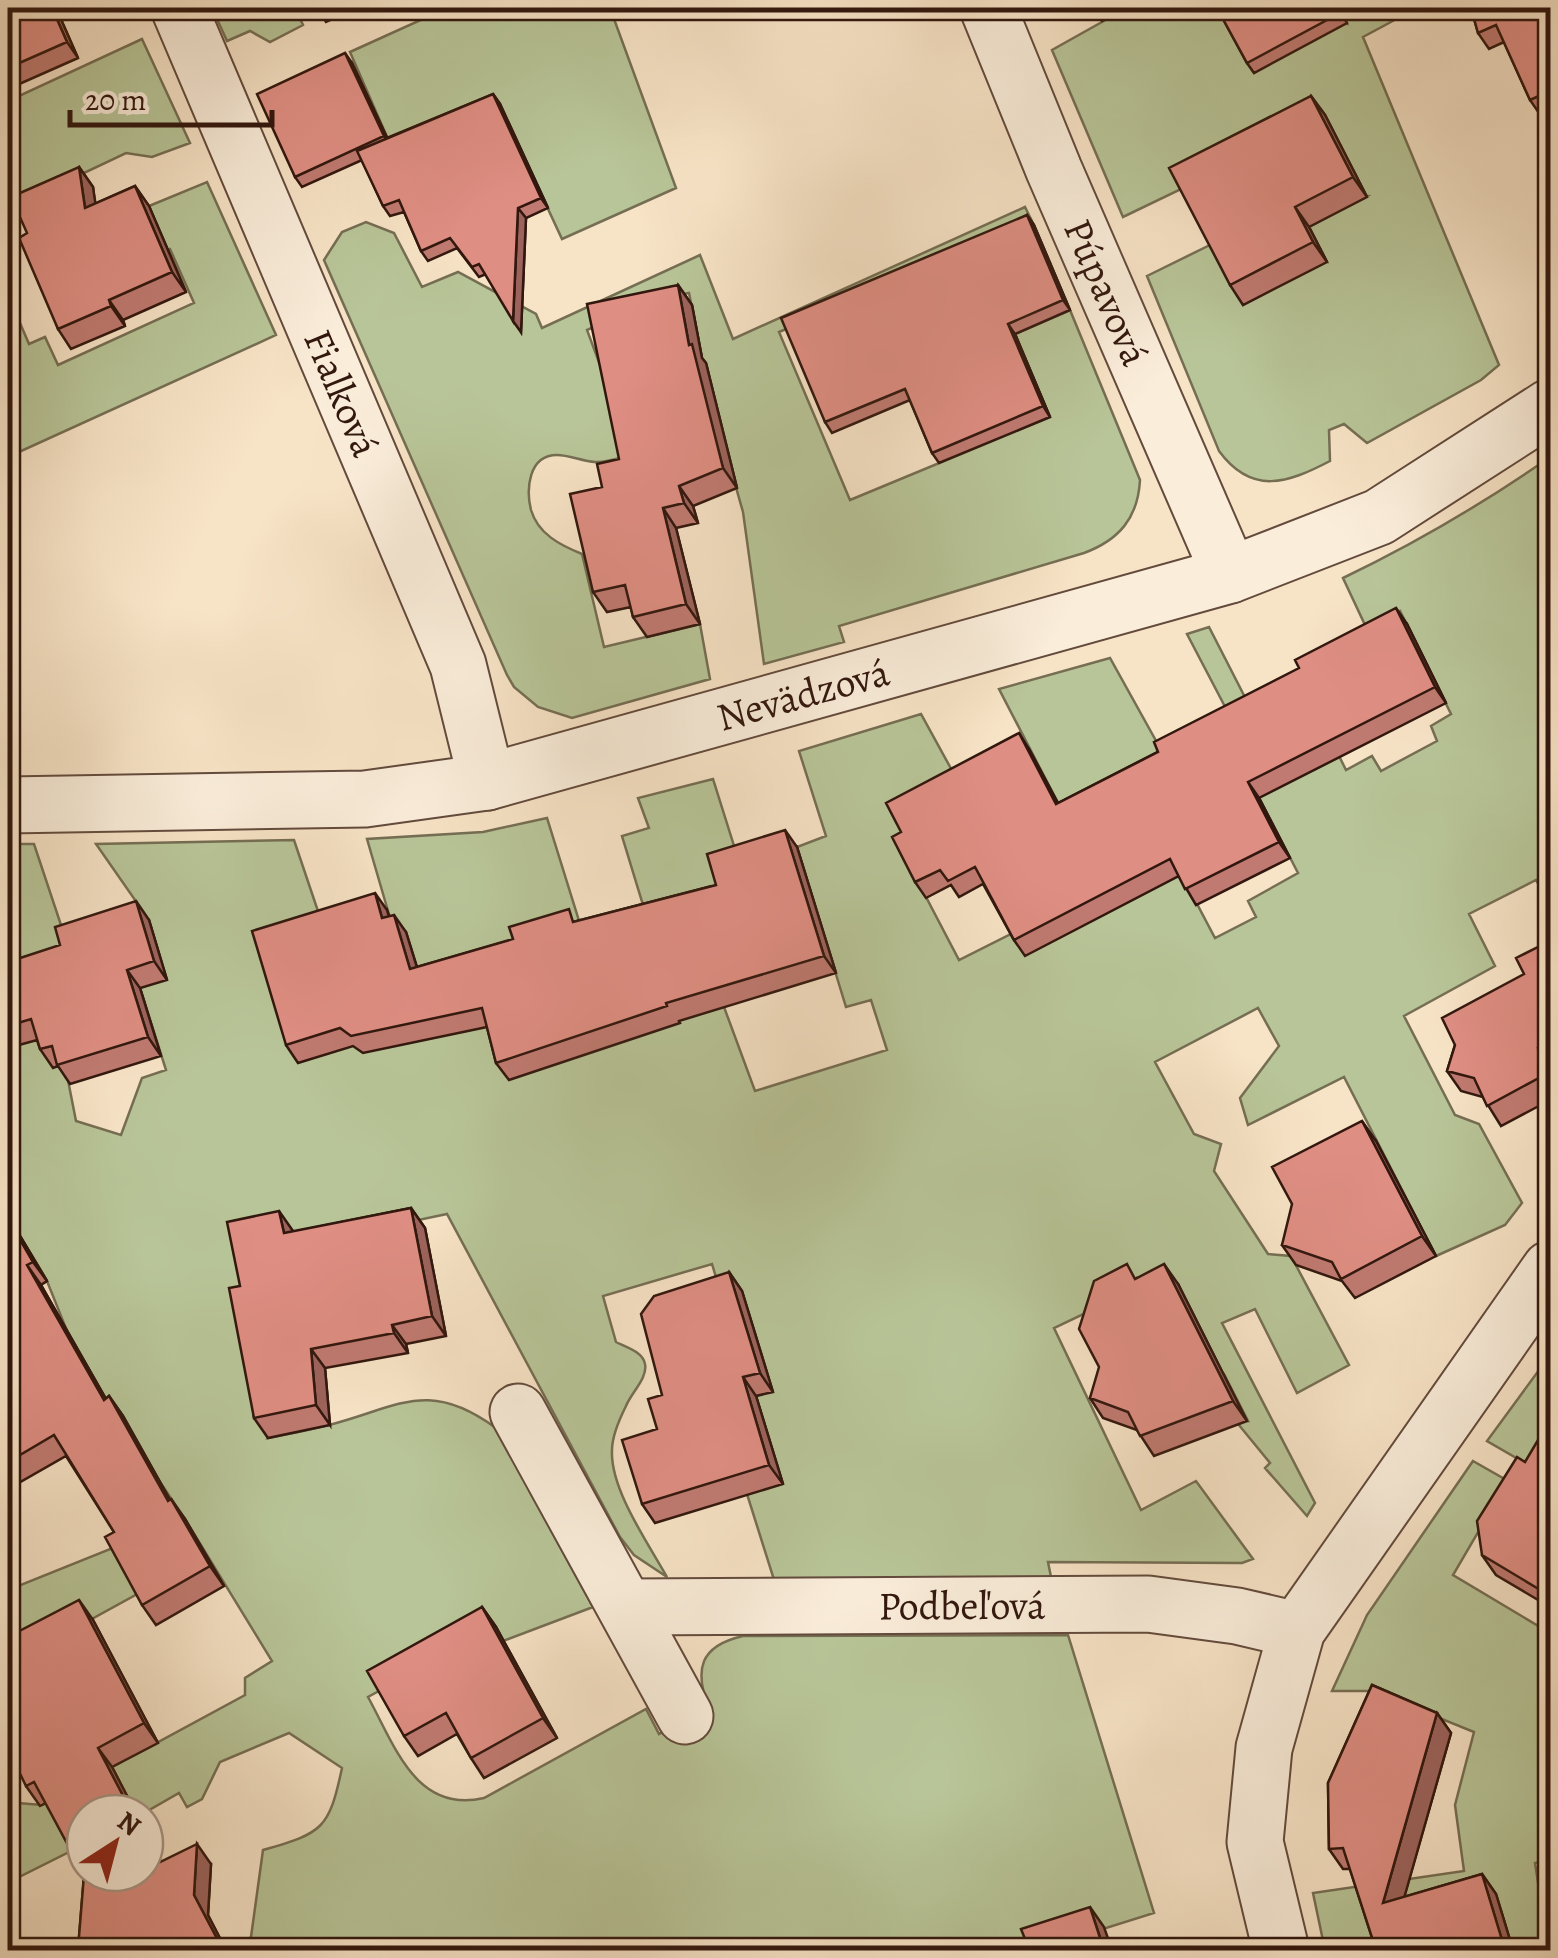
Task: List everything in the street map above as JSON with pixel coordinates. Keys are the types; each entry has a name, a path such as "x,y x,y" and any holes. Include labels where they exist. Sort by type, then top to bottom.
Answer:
{"street":[{"name":"Fialková","path":"179,8 458,665 487,782"},
{"name":"Púpavová","path":"988,8 1230,575"},
{"name":"Nevädzová","path":"8,804 365,799 487,782 1230,575 1379,517 1550,407"},
{"path":"1282,1950 1255,1842 1264,1748 1297,1630 1550,1269"},
{"path":"518,1412 685,1716"},
{"name":"Podbeľová","path":"627,1608 1148,1604 1236,1616 1297,1630"}],"green space":[{"path":"212,8 295,8 303,25 270,42 250,31 227,41"},
{"path":"447,8 610,8 676,188 562,239 529,168 391,146 350,52"},
{"path":"1127,8 1242,8 1347,24 1338,8 1417,8 1363,37 1499,365 1481,380 1367,443 1344,424 1329,430 1330,461 1300,475 1258,480 1232,465 1219,451 1147,276 1212,244 1327,262 1309,227 1367,196 1183,188 1123,217 1052,50"},
{"path":"142,39 190,143 152,157 126,153 8,209 8,101"},
{"path":"207,182 276,335 8,457 8,295 29,344 45,337 58,365 194,303 170,249 165,251 149,206"},
{"path":"1025,207 1034,225 779,332 850,500 1050,417 1015,334 1070,310 1140,480 1131,516 1117,534 1084,553 839,626 844,642 764,664 743,512 708,389 689,293 658,299 587,330 633,454 600,462 562,455 547,457 531,475 529,502 544,532 582,554 604,647 700,624 710,679 572,718 538,707 514,687 507,675 324,260 342,232 366,222 394,233 422,287 458,272 536,314 542,328 700,255 733,339"},
{"path":"1550,457 1550,905 1536,880 1469,914 1495,966 1404,1016 1455,1115 1479,1124 1522,1203 1505,1225 1436,1256 1344,1077 1248,1125 1240,1098 1279,1046 1258,1008 1155,1062 1194,1134 1221,1144 1214,1171 1268,1254 1291,1256 1349,1365 1297,1393 1255,1309 1222,1323 1315,1503 1307,1516 1265,1468 1270,1463 1234,1419 1248,1421 1224,1374 1219,1376 1178,1284 1096,1308 1054,1328 1141,1510 1196,1481 1253,1559 1242,1563 1048,1562 1052,1582 775,1583 747,1494 782,1484 756,1396 772,1391 742,1292 722,1297 712,1264 603,1296 616,1342 638,1353 645,1364 644,1375 615,1433 613,1465 632,1515 667,1577 634,1555 620,1537 447,1214 418,1220 268,1438 413,1401 432,1400 472,1413 496,1428 593,1607 503,1641 495,1628 368,1697 411,1772 441,1796 461,1800 484,1798 646,1709 659,1734 709,1709 702,1683 704,1662 717,1646 743,1636 1068,1635 1154,1913 1036,1950 226,1950 251,1937 263,1850 311,1833 333,1804 342,1768 289,1733 220,1762 202,1799 187,1807 179,1793 165,1801 165,1793 65,1793 65,1854 13,1880 8,1869 8,1808 18,1803 42,1805 245,1695 245,1678 272,1661 185,1519 118,1420 67,1331 47,1281 8,1216 8,844 34,844 68,946 65,1065 76,1121 121,1135 142,1078 166,1070 140,988 166,979 149,920 96,844 294,840 324,929 395,935 367,839 483,832 547,818 581,927 679,1023 622,836 649,828 638,798 713,779 740,865 710,969 755,1091 887,1050 871,1000 846,1007 797,847 826,836 799,751 921,714 960,785 912,847 903,853 959,960 1013,933 1113,909 999,689 1110,658 1165,757 1135,786 1215,938 1256,917 1248,901 1298,873 1223,728 1233,722 1187,634 1209,627 1250,707 1302,681 1346,770 1372,756 1381,771 1437,741 1431,726 1451,714 1400,611 1366,627 1343,578 1449,522"},
{"path":"1550,1355 1550,1462 1544,1474 1487,1441"},
{"path":"1473,1461 1508,1481 1453,1575 1550,1633 1550,1860 1535,1863 1539,1889 1550,1888 1550,1950 1513,1950 1501,1911 1384,1950 1325,1950 1313,1893 1464,1871 1455,1805 1474,1732 1373,1691 1332,1691 1367,1615"},
{"path":"185,1519 139,1593 8,1665 8,1590"}],"building":[{"path":"8,8 52,8 67,42 8,68"},
{"path":"1217,8 1337,8 1340,13 1247,63"},
{"path":"1471,8 1550,8 1550,91 1530,100 1496,25 1478,33"},
{"path":"345,53 384,136 295,177 257,94"},
{"path":"493,94 541,198 518,208 513,321 479,264 472,267 450,238 421,251 399,200 383,206 357,151"},
{"path":"1311,96 1353,177 1295,207 1313,242 1230,285 1169,168"},
{"path":"79,167 85,208 135,186 172,272 109,300 111,306 58,329 19,238 27,233 11,197"},
{"path":"1027,215 1063,300 1008,324 1043,406 932,453 905,389 825,422 781,318"},
{"path":"678,285 689,345 692,344 723,468 679,486 684,503 663,508 686,604 633,617 625,585 593,592 570,494 602,487 597,464 619,459 587,304"},
{"path":"1396,608 1435,687 1248,782 1279,842 1185,889 1170,859 1014,940 975,867 948,881 940,870 915,882 892,837 901,832 886,803 1019,733 1056,804 1158,752 1154,742 1299,668 1295,660"},
{"path":"785,830 824,956 666,1003 667,1006 496,1063 482,1008 351,1036 340,1028 286,1045 252,931 375,893 382,918 394,915 410,969 513,939 509,927 569,909 573,922 716,885 707,854"},
{"path":"136,901 154,961 127,970 148,1037 57,1065 52,1046 40,1049 31,1019 8,1026 8,962 60,945 55,927"},
{"path":"1550,941 1550,1041 1538,1048 1550,1072 1487,1106 1474,1078 1447,1071 1455,1045 1442,1018 1524,974 1516,958"},
{"path":"1362,1121 1422,1236 1341,1279 1332,1262 1282,1245 1292,1204 1272,1167"},
{"path":"411,1208 432,1316 392,1325 394,1333 311,1349 316,1405 254,1418 229,1288 240,1286 227,1222 279,1211 284,1233"},
{"path":"8,1219 33,1262 27,1265 104,1400 109,1396 210,1566 142,1605 105,1537 114,1532 54,1435 8,1462"},
{"path":"1127,1264 1135,1279 1164,1264 1233,1401 1140,1436 1128,1412 1090,1398 1099,1367 1079,1329 1094,1281"},
{"path":"729,1272 760,1373 743,1377 769,1465 642,1504 622,1440 657,1429 648,1399 662,1395 641,1314 654,1296"},
{"path":"1541,1435 1550,1440 1550,1578 1542,1591 1482,1555 1477,1521 1517,1457 1525,1462"},
{"path":"79,1600 144,1723 98,1748 122,1793 65,1793 65,1840 34,1782 26,1786 8,1749 8,1637"},
{"path":"482,1607 543,1718 471,1758 446,1713 404,1736 367,1671"},
{"path":"1372,1685 1437,1713 1383,1903 1482,1874 1505,1950 1376,1950 1343,1848 1329,1849 1328,1783"},
{"path":"197,1844 194,1895 223,1950 78,1949 83,1893 165,1893 165,1860"},
{"path":"1090,1907 1104,1950 985,1950 1025,1939 1021,1929"}]}
